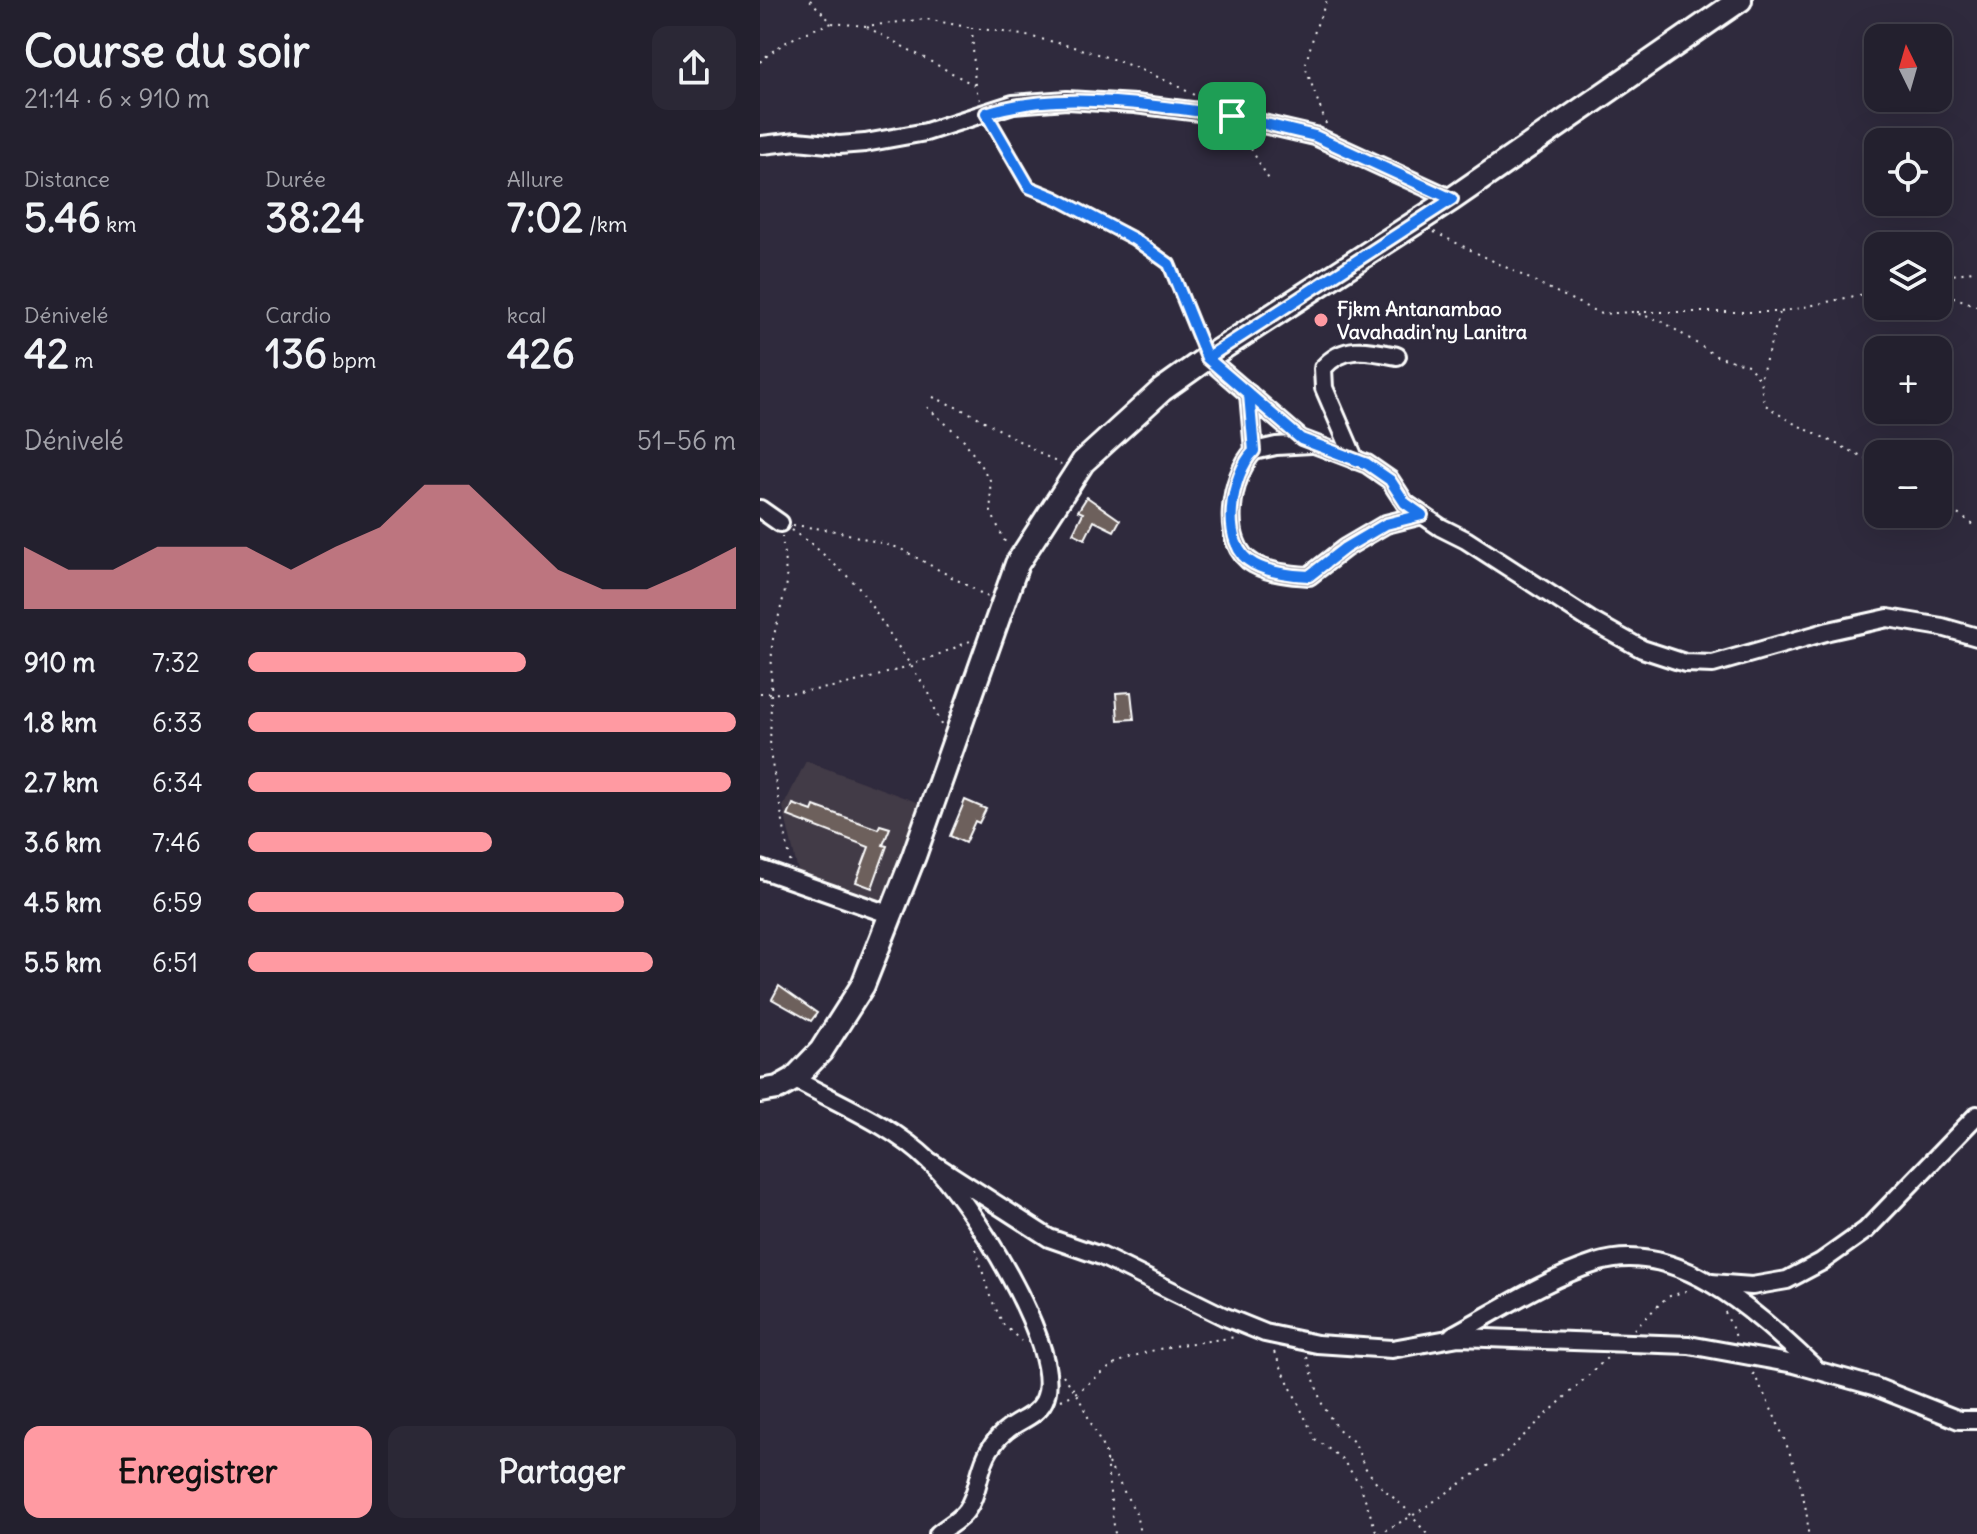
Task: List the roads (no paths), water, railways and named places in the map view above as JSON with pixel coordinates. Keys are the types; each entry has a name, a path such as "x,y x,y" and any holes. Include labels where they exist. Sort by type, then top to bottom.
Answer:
{"street":[{"path":"760,1091 778,1088 794,1079 821,1051 863,985 951,756 1017,564 1083,462 1162,390 1207,358 1452,199 1740,0"},
{"path":"761,145 797,141 839,145 865,143 926,132 1013,104 1067,100 1135,104 1232,116 1315,136 1452,199"},
{"path":"1355,460 1324,388 1323,368 1333,356 1352,350 1397,356"},
{"path":"1207,358 1301,439 1367,464 1390,480 1405,503 1422,515 1642,649 1685,663 1713,664 1829,631 1888,618 1942,627 1977,637"},
{"path":"1249,394 1254,451"},
{"path":"1314,444 1276,446 1254,451 1243,462 1233,490 1232,527 1239,546 1251,563 1289,575 1309,576 1345,548 1386,524 1422,515"},
{"path":"760,509 780,523"},
{"path":"760,869 891,915"},
{"path":"794,1079 900,1137 931,1162 1049,1238 1101,1256 1223,1316 1265,1333 1299,1340 1392,1349 1473,1337 1689,1345 1819,1371 1873,1386 1959,1420 1977,1420"},
{"path":"1710,1283 1752,1286 1787,1280 1821,1262 1866,1230 1977,1115"},
{"path":"931,1162 985,1234 1020,1295 1043,1353 1045,1398 1037,1411 1005,1431 988,1451 967,1511 938,1534"},
{"path":"1445,1339 1557,1278 1599,1262 1631,1259 1670,1264 1710,1283 1760,1317 1819,1371"}],"place":[{"name":"Fjkm Antanambao Vavahadin'ny Lanitra","path":"1321,320"}]}
